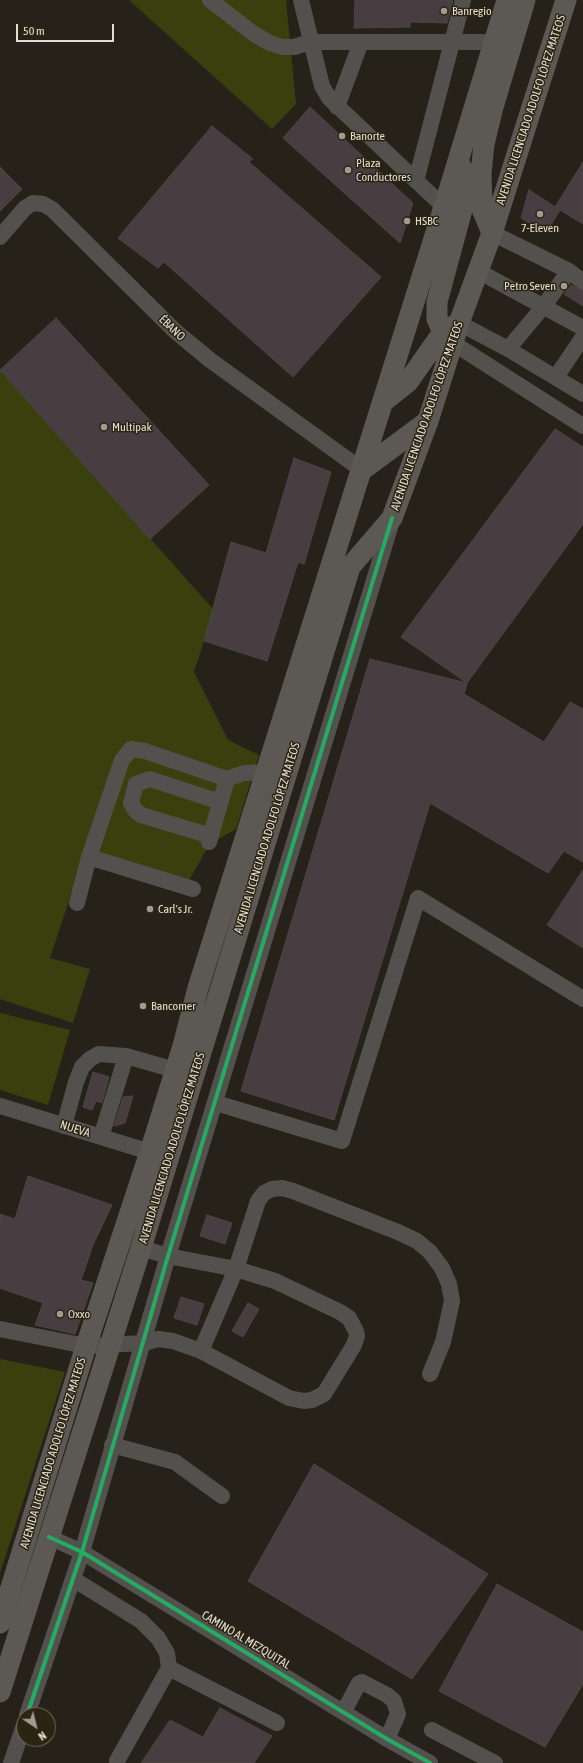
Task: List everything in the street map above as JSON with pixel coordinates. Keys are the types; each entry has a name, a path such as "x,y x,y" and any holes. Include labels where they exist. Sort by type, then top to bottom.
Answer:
{"main road":[{"name":"AVENIDA LICENCIADO ADOLFO LÓPEZ MATEOS","path":"0,1623 86,1346 150,1152 198,988 461,154 506,0"},
{"path":"492,233 482,209 481,174 484,144 493,107 525,0"},
{"name":"AVENIDA LICENCIADO ADOLFO LÓPEZ MATEOS","path":"0,1692 141,1248 350,567 392,518 428,421 452,333 492,233 566,0"},
{"path":"384,401 408,382 452,333 437,319 436,302 463,206 461,154"},
{"path":"350,567 369,486 368,480 362,470 428,421"}],"street":[{"path":"210,0 238,23 270,43 282,47 294,47 310,42 493,42"},
{"path":"301,0 310,42 322,86 329,98 444,207"},
{"path":"416,181 451,41 463,0"},
{"path":"337,107 361,42"},
{"name":"ÉBANO","path":"0,237 25,208 33,203 43,204 52,209 175,331 210,360 362,470"},
{"path":"492,233 569,271 583,282"},
{"path":"478,271 583,328"},
{"path":"508,349 543,307 569,271"},
{"path":"452,333 508,349 583,394"},
{"path":"452,333 583,426"},
{"path":"556,377 583,337"},
{"path":"30,1707 82,1552 112,1445 144,1343 168,1256 216,1103 392,518"},
{"path":"77,903 89,857 116,774 128,751 136,749 145,751 227,779 244,773 267,772"},
{"path":"220,802 150,779 143,780 136,784 131,802 135,810 141,815 210,839 227,779"},
{"path":"89,857 193,889"},
{"path":"216,1103 342,1141 418,898 583,999"},
{"path":"64,1126 76,1082 82,1067 90,1059 99,1054 126,1056 175,1070"},
{"path":"101,1137 126,1056"},
{"name":"NUEVA","path":"0,1106 150,1152"},
{"path":"201,1351 236,1269 258,1201 264,1193 272,1189 282,1188 293,1191 417,1241 430,1252 442,1268 449,1284 452,1301 443,1342 430,1374"},
{"path":"0,1329 86,1346 144,1343 158,1338 165,1339 201,1351 289,1398 304,1402 324,1394 354,1345 357,1336 354,1326 349,1318 340,1312 275,1281 236,1269 168,1256 141,1248"},
{"path":"112,1445 175,1462 222,1496"},
{"name":"CAMINO AL MEZQUITAL","path":"49,1537 82,1552 344,1711 387,1739 430,1763"},
{"path":"72,1579 141,1621 150,1629 167,1653 170,1668 117,1761"},
{"path":"170,1668 277,1723"},
{"path":"344,1711 359,1683 362,1682 387,1695 394,1701 398,1714 387,1739"},
{"path":"432,1730 495,1763"},
{"path":"12,1763 17,1747"}],"green space":[{"path":"129,0 286,0 296,104 272,129"},
{"path":"0,370 214,610 194,672 228,740 259,755 236,829 209,845 188,882 85,852 50,958 90,969 73,1023 0,999"},
{"path":"0,1013 70,1030 48,1105 0,1090"},
{"path":"0,1359 65,1372 0,1573"}],"building":[{"path":"355,0 453,0 447,23 410,22 410,27 354,28"},
{"name":"Plaza Conductores","path":"310,107 413,203 400,243 283,138"},
{"path":"212,126 253,159 249,162 381,277 293,377 164,262 158,268 118,238"},
{"path":"583,162 583,224 555,207"},
{"path":"0,167 22,189 0,211"},
{"name":"7-Eleven","path":"529,190 560,210 546,233 521,218"},
{"path":"571,285 583,291 583,306 564,294"},
{"name":"Multipak","path":"56,318 209,485 150,539 0,370"},
{"path":"555,429 583,447 583,524 467,683 401,637"},
{"path":"294,458 331,472 304,564 298,562 267,661 204,641 231,542 266,553"},
{"path":"370,659 467,683 464,694 544,742 570,702 583,709 583,862 564,851 548,873 430,803 334,1120 241,1091"},
{"path":"583,870 583,948 547,925"},
{"path":"93,1072 109,1077 102,1103 96,1101 92,1110 83,1107"},
{"path":"133,1096 125,1123 114,1126 123,1097"},
{"path":"28,1176 112,1205 93,1245 81,1280 93,1283 75,1334 35,1325 43,1303 0,1288 0,1214 15,1219"},
{"path":"207,1215 232,1223 225,1244 200,1236"},
{"path":"181,1297 204,1304 197,1325 174,1318"},
{"path":"248,1303 259,1309 243,1337 232,1331"},
{"path":"314,1464 488,1574 412,1679 248,1581"},
{"path":"497,1584 583,1632 583,1684 545,1747 439,1691"},
{"path":"220,1708 272,1736 254,1763 141,1763 170,1720 203,1737"}],"cycle path":[{"path":"30,1707 82,1552 168,1256 392,518"},
{"path":"49,1537 82,1552 387,1739 430,1763"}],"place":[{"name":"Banregio","path":"444,11"},
{"name":"Banorte","path":"342,136"},
{"name":"Plaza Conductores","path":"348,170"},
{"name":"7-Eleven","path":"540,214"},
{"name":"HSBC","path":"407,221"},
{"name":"Petro Seven","path":"564,286"},
{"name":"Multipak","path":"104,427"},
{"name":"Carl's Jr.","path":"150,909"},
{"name":"Bancomer","path":"143,1006"},
{"name":"Oxxo","path":"60,1314"}]}
